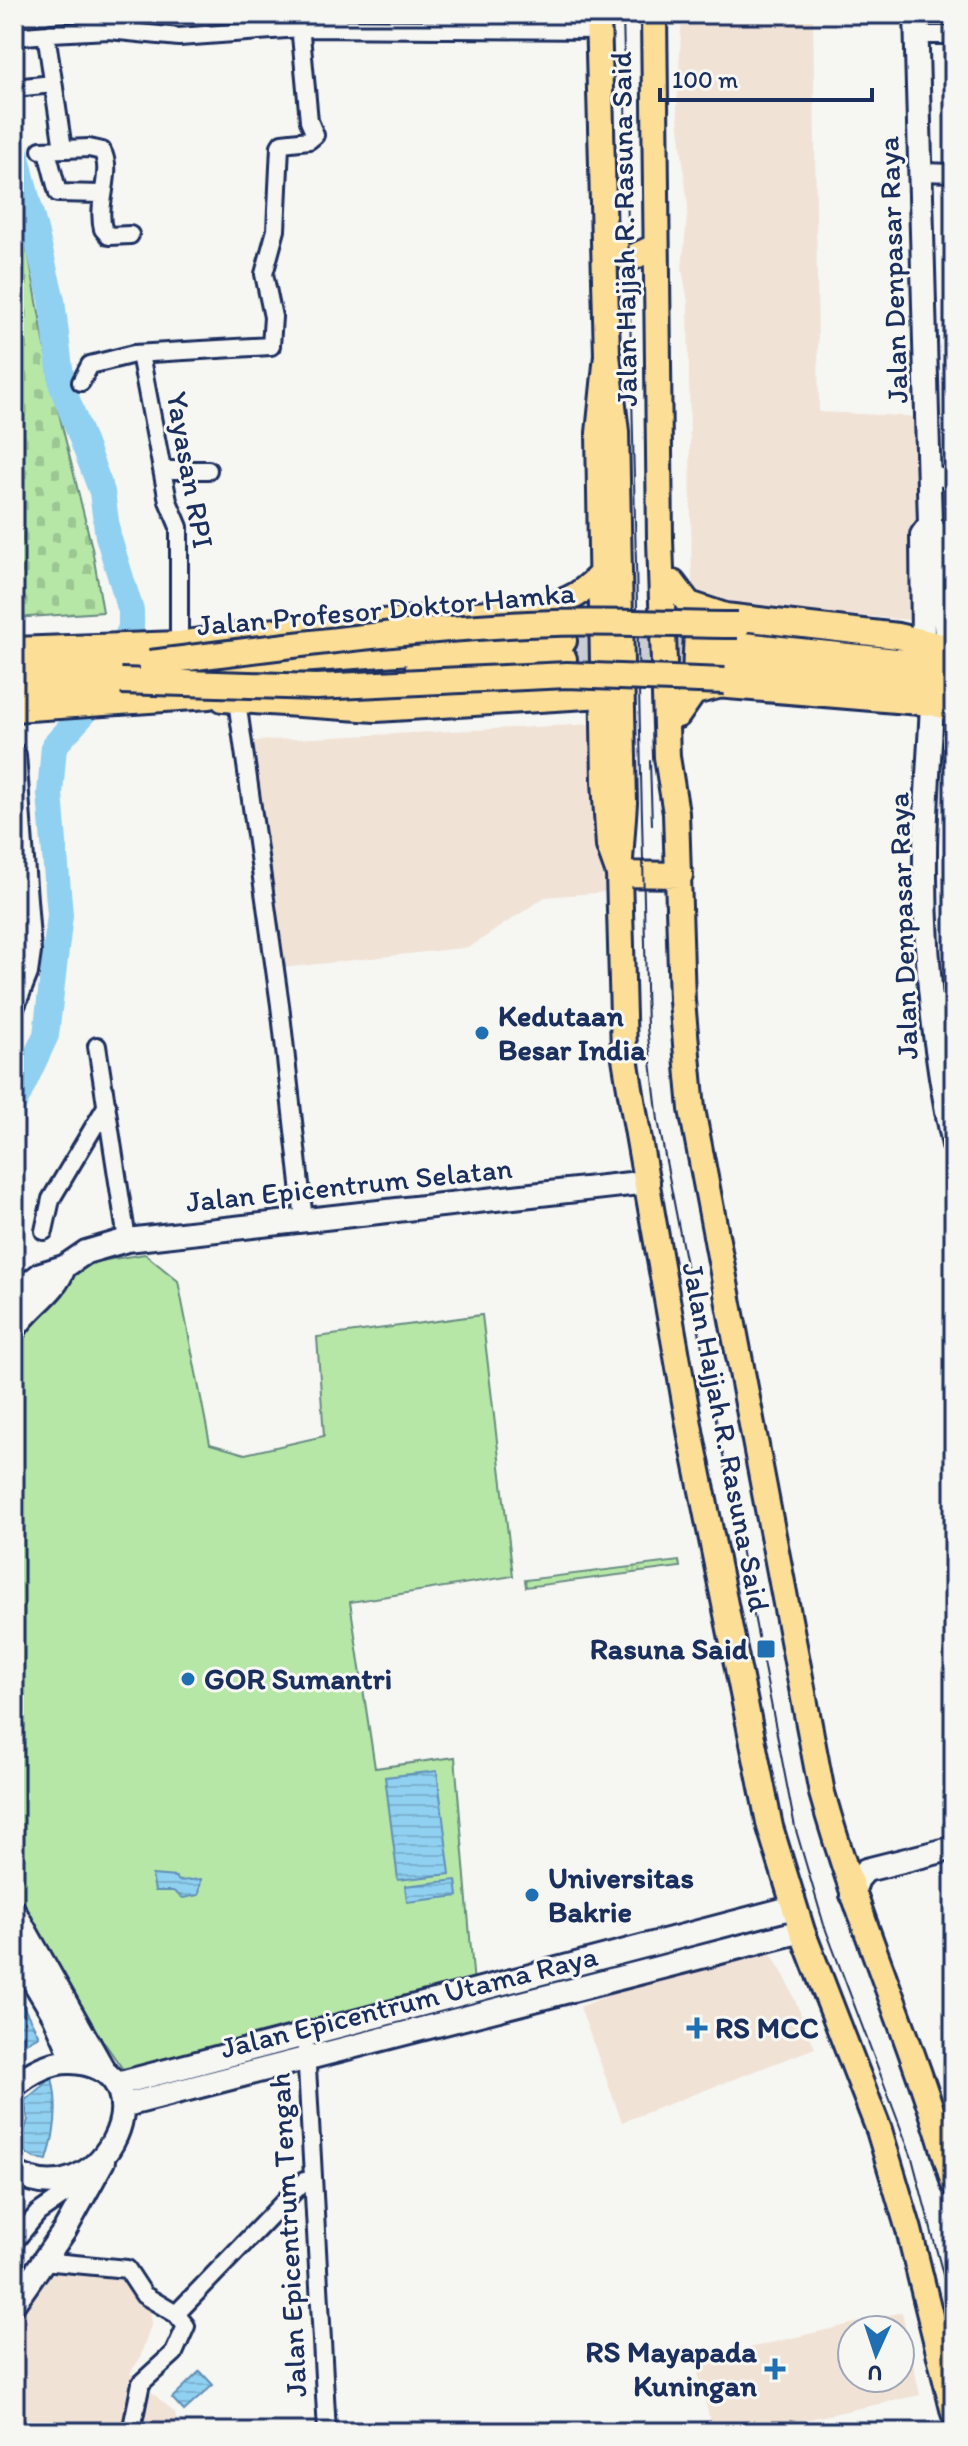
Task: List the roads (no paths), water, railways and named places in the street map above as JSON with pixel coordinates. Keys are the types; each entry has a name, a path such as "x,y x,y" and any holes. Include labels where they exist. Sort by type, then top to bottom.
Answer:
{"main road":[{"name":"Jalan Hajjah R. Rasuna Said","path":"654,14 658,444 667,757 676,813 682,1001 692,1109 822,1793 852,1895 921,2077 954,2184"},
{"name":"Jalan Hajjah R. Rasuna Said","path":"598,22 607,355 616,432 624,803 619,874 624,1052 691,1436 757,1765 802,1931 879,2130 909,2230 954,2413"},
{"path":"604,242 629,259 655,247"},
{"name":"Jalan Hajjah R. Rasuna Said","path":"607,355 599,407 599,576 609,846 619,874"},
{"name":"Jalan Hajjah R. Rasuna Said","path":"658,444 670,480 681,782 676,813"},
{"path":"14,650 179,644 266,632 533,609 566,603 582,594 599,576"},
{"path":"673,583 689,604 725,616 923,642 952,655"},
{"path":"533,609 555,615 574,630 572,683 555,697"},
{"path":"725,616 707,622 697,631 695,676 704,684 947,703"},
{"name":"Jalan Profesor Doktor Hamka","path":"14,670 150,663 326,641 557,623 738,625 860,639 952,655"},
{"path":"14,709 209,696 276,679 564,650 244,664 179,644"},
{"path":"952,655 713,651 954,689"},
{"name":"Jalan Profesor Doktor Hamka","path":"14,688 148,681 316,687 567,675 844,687 947,703"},
{"path":"678,715 694,692 718,686"},
{"path":"209,696 237,701 376,709 603,695"},
{"path":"619,874 680,875"}],"street":[{"path":"25,36 93,29 179,37 300,21 598,22"},
{"path":"81,382 90,365 140,354 271,346 273,317 264,274 276,230 280,146 282,143 309,140 315,135 309,121 300,21"},
{"path":"917,25 954,35"},
{"name":"Jalan Denpasar Raya","path":"917,25 930,524 937,535 952,655"},
{"path":"48,34 53,84 50,150 58,193 101,194"},
{"path":"14,88 53,84"},
{"path":"50,150 94,148 104,153 107,166 99,215 104,234 130,235"},
{"path":"921,172 954,173"},
{"name":"Yayasan RPI","path":"140,354 168,501 179,527 179,644"},
{"path":"163,470 208,470"},
{"path":"929,473 954,482"},
{"name":"Jalan Denpasar Raya","path":"923,642 922,535 930,524"},
{"path":"237,701 280,1005 304,1220"},
{"name":"Jalan Denpasar Raya","path":"947,703 925,855 930,1008 939,1076 954,1145"},
{"path":"14,755 29,952 26,973 14,1003"},
{"path":"97,1046 127,1240"},
{"path":"44,1231 51,1199 107,1105"},
{"name":"Jalan Epicentrum Selatan","path":"40,1286 86,1252 127,1240 648,1182"},
{"path":"14,1295 40,1286"},
{"path":"14,1330 40,1286"},
{"path":"842,1865 954,1837"},
{"path":"852,1895 858,1879 866,1870 954,1848"},
{"name":"Jalan Epicentrum Utama Raya","path":"114,2086 794,1907"},
{"path":"14,1911 114,2086 113,2146 14,2303"},
{"path":"746,1920 752,1945"},
{"name":"Jalan Epicentrum Utama Raya","path":"114,2086 307,2059 802,1931"},
{"path":"14,1948 54,2015 75,2062 114,2086"},
{"name":"Jalan Epicentrum Tengah","path":"304,2036 327,2432"},
{"path":"14,2086 39,2069 75,2062"},
{"path":"14,2172 33,2181 52,2182 75,2177 104,2160"},
{"path":"176,2314 304,2181"},
{"path":"14,2242 38,2213 68,2192 84,2196"},
{"path":"43,2261 127,2269 144,2295 176,2314 186,2326 174,2353 141,2383 131,2432"}],"water":[{"path":"437,1771 450,1874 398,1880 385,1777"},
{"path":"152,1875 176,1877 179,1881 201,1879 199,1895 183,1898 173,1891 155,1891"},
{"path":"456,1880 458,1896 407,1902 405,1886"},
{"path":"14,1989 39,2036 14,2049"},
{"path":"52,2078 56,2119 47,2160 34,2158 18,2148 28,2120 24,2101"},
{"path":"200,2371 213,2385 184,2411 172,2398"}],"waterway":[{"path":"14,145 52,300 62,386 102,492 108,536 131,611 131,628 124,643"},
{"path":"14,1104 46,1035 60,915 50,794 54,746 86,711"}],"tunnel":[{"path":"564,641 714,642"},
{"path":"564,659 713,661"}],"tram line":[{"path":"623,14 647,1028 658,1120 795,1827 824,1925 912,2158 954,2316"},
{"path":"650,761 652,825"}],"place":[{"name":"Kedutaan Besar India","path":"482,1033"},
{"name":"Rasuna Said","path":"766,1649"},
{"name":"GOR Sumantri","path":"188,1679"},
{"name":"Universitas Bakrie","path":"532,1895"},
{"name":"RS MCC","path":"697,2028"},
{"name":"RS Mayapada Kuningan","path":"775,2369"}]}
